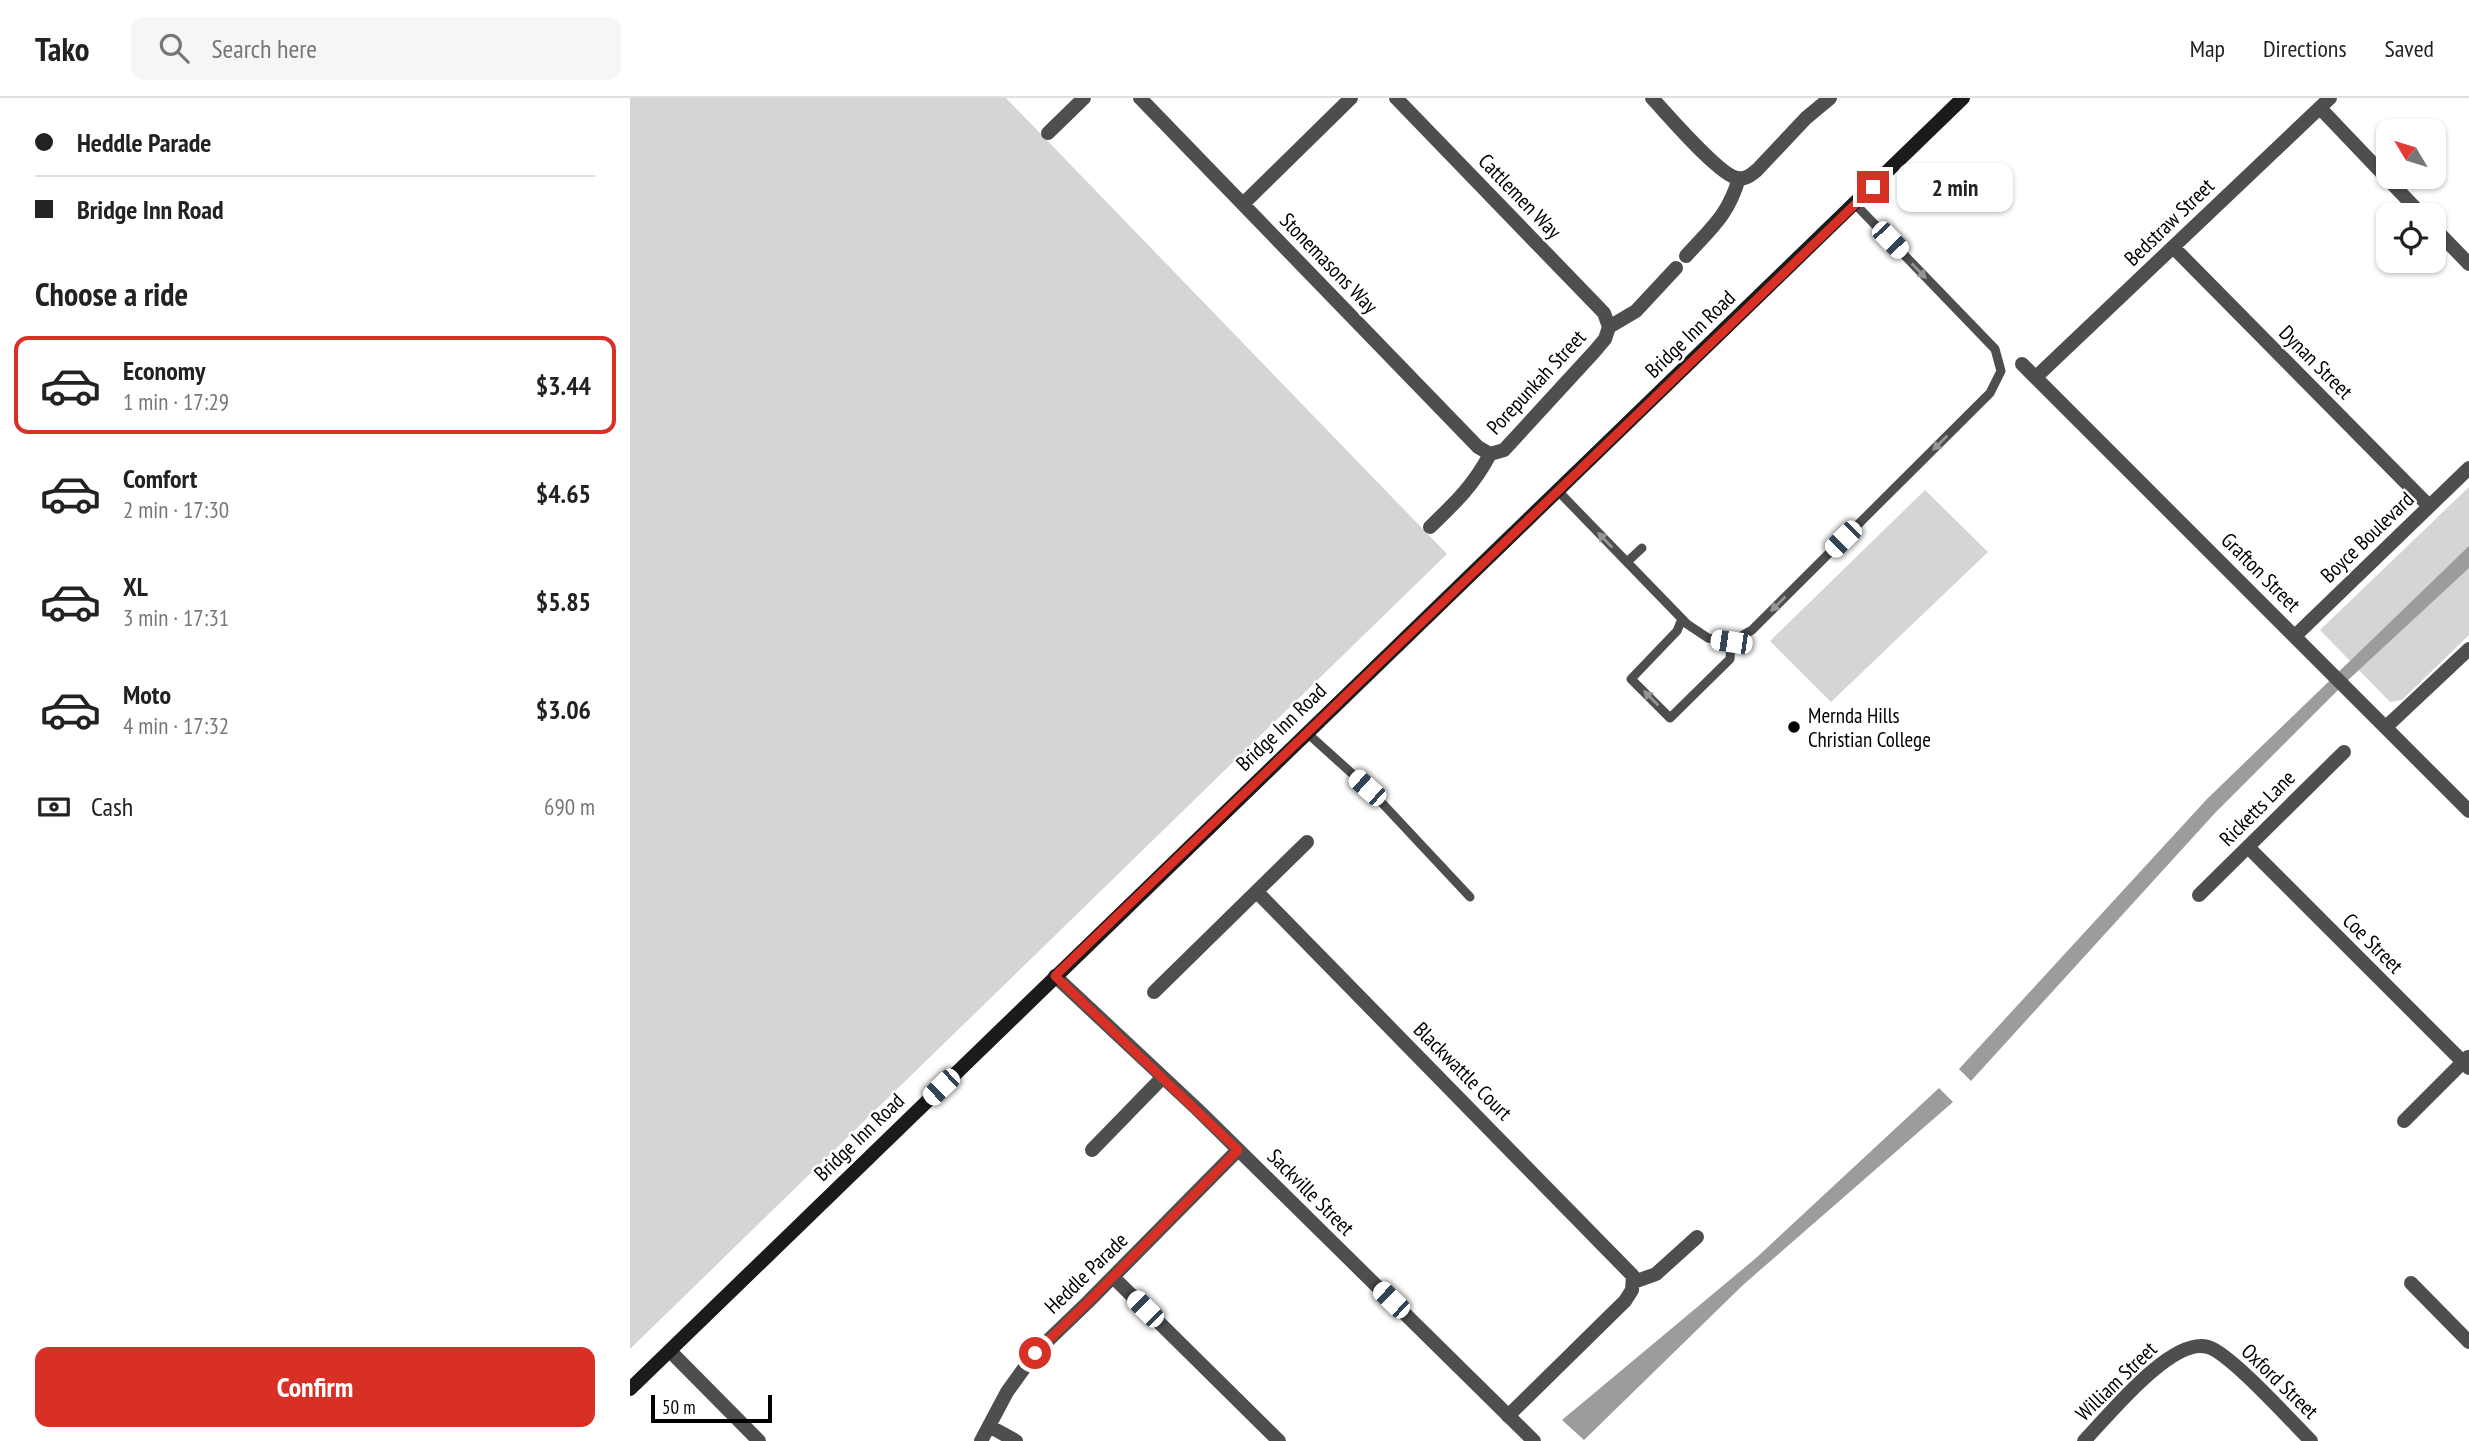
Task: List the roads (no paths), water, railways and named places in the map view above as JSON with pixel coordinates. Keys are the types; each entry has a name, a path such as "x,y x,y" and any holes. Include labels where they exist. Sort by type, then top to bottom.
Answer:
{"main road":[{"name":"Bridge Inn Road","path":"630,1389 1964,98"}],"street":[{"path":"1048,133 1084,98"},
{"name":"Stonemasons Way","path":"1140,98 1478,447 1490,454"},
{"path":"1243,204 1351,98"},
{"name":"Cattlemen Way","path":"1396,98 1604,313 1609,327"},
{"path":"1652,98 1722,171 1739,178 1750,176 1757,170 1830,98"},
{"path":"2325,103 2412,203"},
{"name":"Bedstraw Street","path":"2036,377 2325,103"},
{"name":"Porepunkah Street","path":"1430,527 1470,487 1490,454 1499,453 1508,446 1594,352 1605,339 1609,327 1636,311 1724,214 1732,201 1739,178"},
{"path":"2446,240 2469,264"},
{"name":"Dynan Street","path":"2173,247 2429,506"},
{"name":"Grafton Street","path":"2022,364 2469,811"},
{"name":"Boyce Boulevard","path":"2295,636 2469,468"},
{"path":"2386,727 2469,649"},
{"name":"Ricketts Lane","path":"2199,895 2344,752"},
{"path":"1154,992 1307,842"},
{"name":"Coe Street","path":"2248,847 2467,1062"},
{"name":"Blackwattle Court","path":"1257,892 1630,1271 1634,1282"},
{"name":"Sackville Street","path":"1055,976 1238,1150 1534,1441"},
{"path":"2404,1121 2467,1062"},
{"path":"1091,1150 1162,1078"},
{"name":"Heddle Parade","path":"981,1441 1007,1392 1035,1353 1238,1150"},
{"path":"1508,1416 1625,1301 1634,1282 1656,1274 1697,1237"},
{"path":"1113,1277 1279,1441"},
{"path":"2411,1283 2469,1342"},
{"name":"Oxford Street","path":"2178,1352 2196,1346 2208,1347 2226,1357 2311,1441"},
{"path":"670,1351 759,1441"},
{"name":"William Street","path":"2084,1441 2155,1368 2178,1352"},
{"path":"989,1426 1016,1441"}],"lane":[{"path":"1558,491 1682,619 1708,638 1731,642 1752,630 1990,393 2001,371 1995,349 1855,204"},
{"path":"1627,562 1642,548"},
{"path":"1682,619 1677,631 1631,679 1670,718 1730,659 1731,642"},
{"path":"1306,732 1367,788 1469,897"}],"place":[{"name":"Mernda Hills Christian College","path":"1794,727"}]}
